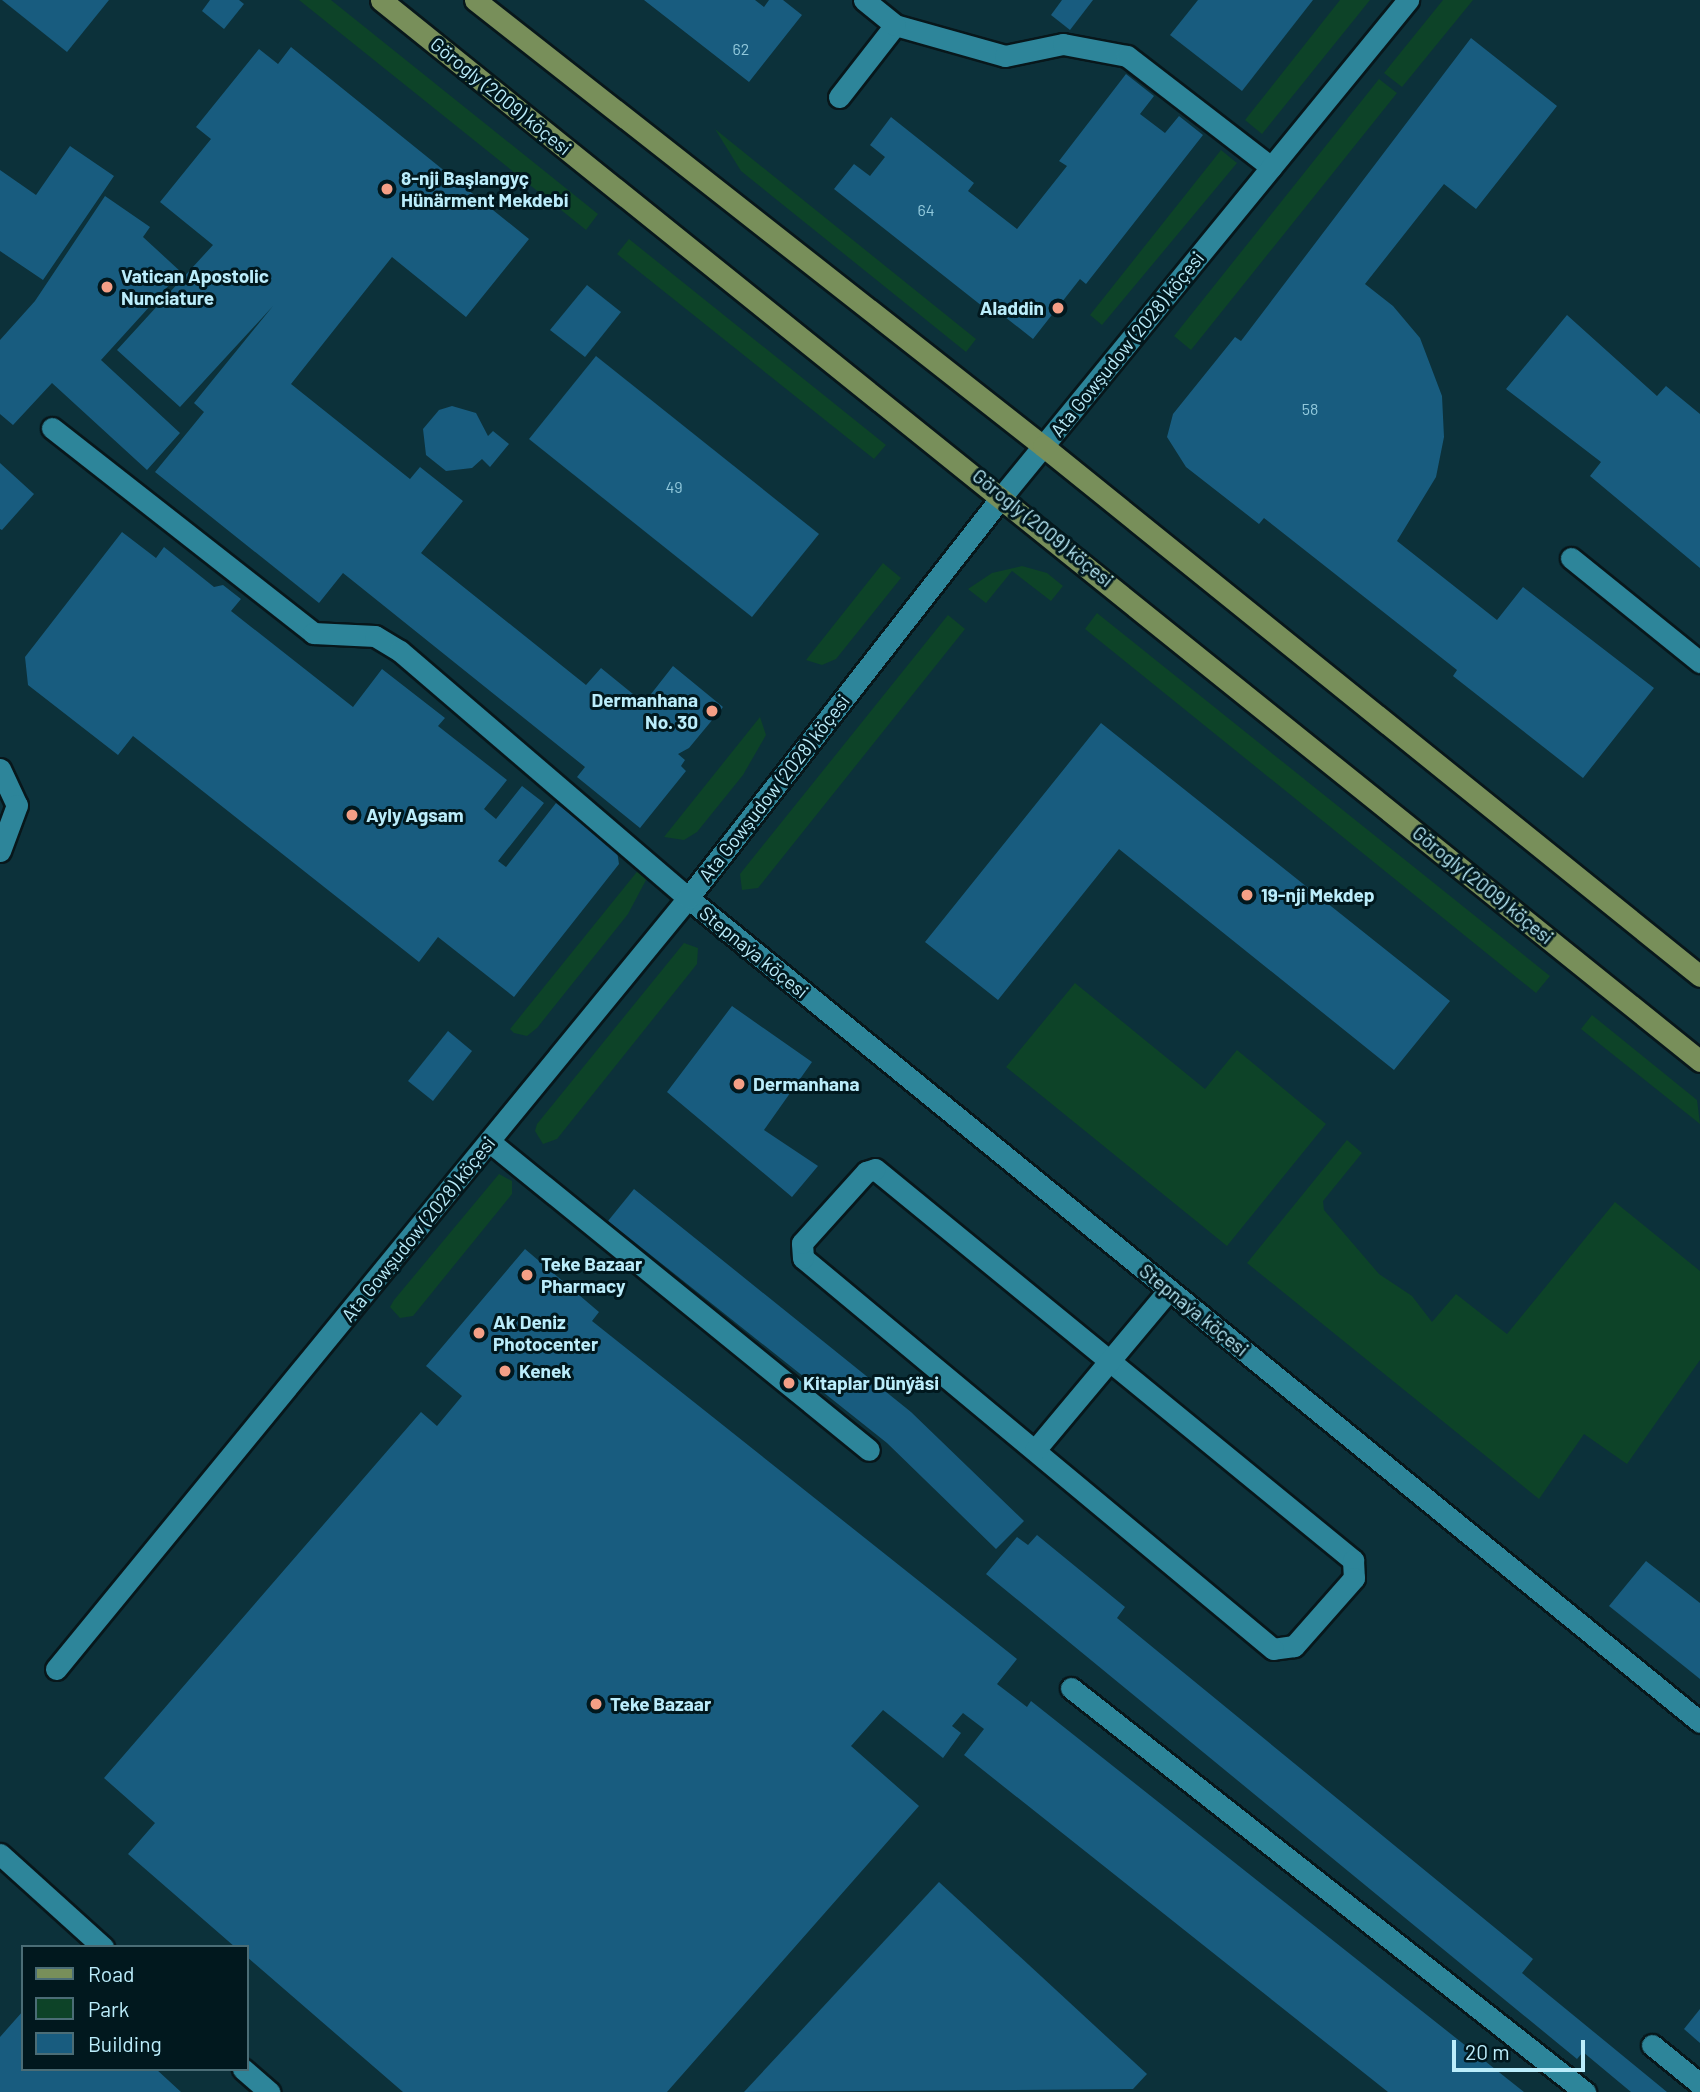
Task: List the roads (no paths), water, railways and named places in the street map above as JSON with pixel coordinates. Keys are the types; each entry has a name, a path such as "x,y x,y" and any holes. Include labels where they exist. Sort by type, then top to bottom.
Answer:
{"main road":[{"name":"Görogly (2009) köçesi","path":"381,0 1003,495 1700,1061"},
{"path":"475,0 1043,446 1700,976"}],"street":[{"path":"864,0 895,25 1005,57 1063,44 1127,56 1271,167"},
{"name":"Ata Gowşudow (2028) köçesi","path":"55,1669 688,898 1003,495 1408,0"},
{"path":"839,97 895,25"},
{"name":"Stepnaýa köçesi","path":"52,428 313,633 375,636 400,651 688,898 1700,1722"},
{"path":"1571,558 1700,662"},
{"path":"0,769 17,805 0,851"},
{"path":"490,1142 869,1450"},
{"path":"882,1171 1353,1560 1354,1578 1294,1646 1273,1648 1035,1450 803,1258 803,1242 866,1172 882,1171"},
{"path":"1035,1450 1169,1290"},
{"path":"1071,1688 1585,2092"},
{"path":"3,1862 101,1945"},
{"path":"1652,2045 1700,2084"},
{"path":"245,2071 269,2092"}],"place":[{"name":"8-nji Başlangyç Hünärment Mekdebi","path":"387,189"},
{"name":"Vatican Apostolic Nunciature","path":"107,287"},
{"name":"Aladdin","path":"1058,308"},
{"name":"Dermanhana No. 30","path":"712,711"},
{"name":"Ayly Agsam","path":"352,815"},
{"name":"19-nji Mekdep","path":"1247,895"},
{"name":"Dermanhana","path":"739,1084"},
{"name":"Teke Bazaar Pharmacy","path":"527,1275"},
{"name":"Ak Deniz Photocenter","path":"479,1333"},
{"name":"Kenek","path":"505,1371"},
{"name":"Kitaplar Dünýäsi","path":"789,1383"},
{"name":"Teke Bazaar","path":"596,1704"}]}
